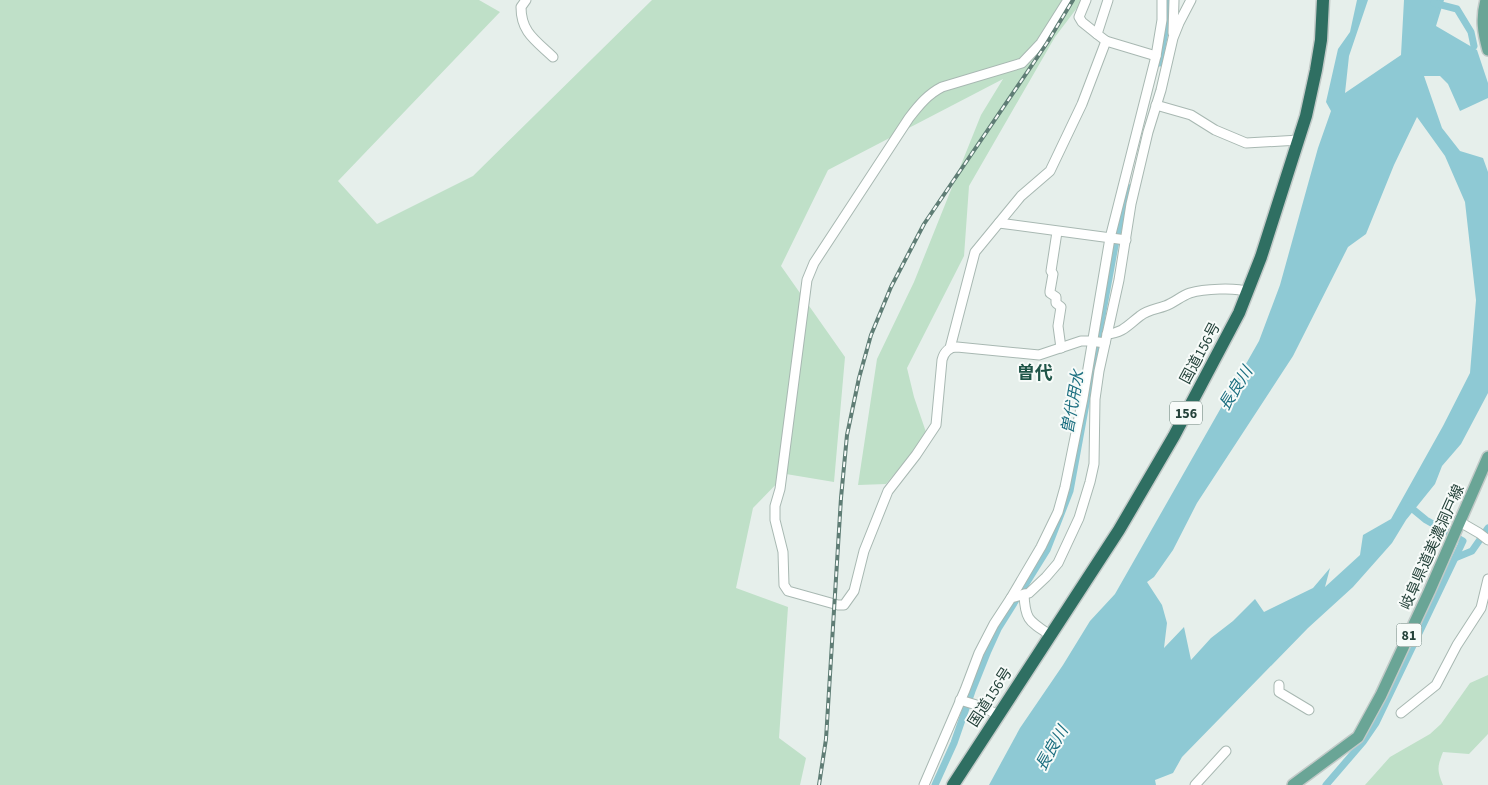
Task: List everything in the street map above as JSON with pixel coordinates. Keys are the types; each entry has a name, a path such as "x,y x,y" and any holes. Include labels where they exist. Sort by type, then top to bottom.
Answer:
{"highway":[{"name":"国道156号","path":"953,785 1119,530 1174,436 1214,362 1248,292 1308,109 1321,40 1323,0"}],"main road":[{"path":"1486,0 1482,31 1488,50"},
{"name":"岐阜県道美濃洞戸線","path":"1293,785 1358,737 1379,706 1488,457"}],"street":[{"path":"526,0 520,7 522,25 528,34 553,57"},
{"path":"1068,0 1041,43 1022,63 942,87 932,92 921,103 909,118 814,263 807,280 780,489 775,506 783,552 784,585 788,590 838,605 844,605 854,591 864,551 888,491 936,425 942,360 950,348 972,260 979,246 1021,196 1050,171 1082,104 1106,41"},
{"path":"1086,0 1080,17 1082,22 1106,41 1156,56"},
{"path":"1097,34 1108,0"},
{"path":"1018,596 1029,593 1058,563 1079,518 1090,482 1094,464 1089,399 1100,340 1119,280 1117,239 1131,204 1136,153 1156,105 1156,56 1162,20 1162,0"},
{"path":"1173,38 1174,0"},
{"path":"924,785 965,702 979,653 994,624 1018,596 1058,512 1089,399 1117,239 1136,153 1156,78 1179,23 1191,0"},
{"path":"1156,105 1190,115 1215,130 1246,143 1299,140"},
{"path":"999,223 1117,239"},
{"path":"1057,232 1051,271 1053,274 1050,293 1056,297 1056,303 1061,307 1058,326 1061,348"},
{"path":"950,348 957,347 1039,355 1080,341 1100,340 1129,326 1150,310 1167,305 1189,294 1229,290 1248,292"},
{"path":"1460,522 1485,536"},
{"path":"1400,713 1436,685 1457,645 1480,608 1488,579"},
{"path":"1018,596 1025,604 1030,621 1050,635"},
{"path":"1279,685 1279,692 1309,710"},
{"path":"965,702 984,707 998,714"},
{"path":"1195,785 1226,751"}],"green space":[{"path":"0,0 479,0 500,12 338,181 377,224 473,176 652,0 1083,0 1055,37 969,186 964,256 907,368 914,397 927,435 886,484 858,485 877,359 914,282 981,115 1003,79 828,170 781,266 845,357 834,482 786,474 753,508 736,588 788,607 779,738 806,758 800,785 0,785"},
{"path":"1488,675 1488,734 1469,754 1443,752 1438,768 1443,785 1365,785 1390,757 1430,734 1441,724 1470,683"}],"water":[{"name":"長良川","path":"1357,0 1368,0 1349,56 1345,93 1401,55 1404,0 1444,0 1436,26 1477,50 1488,83 1488,98 1460,111 1448,84 1440,76 1424,76 1442,128 1460,151 1483,158 1488,172 1488,393 1461,444 1442,466 1435,484 1406,520 1392,543 1353,587 1308,628 1182,757 1173,773 1155,780 1156,785 989,785 1020,728 1090,621 1115,594 1259,341 1280,285 1318,148 1331,111 1326,102 1338,49 1350,32","holes":["1417,117 1445,156 1465,202 1476,300 1470,373 1391,519 1363,535 1360,555 1325,587 1330,568 1313,588 1264,612 1255,599 1233,621 1211,638 1191,660 1184,627 1164,648 1167,623 1162,605 1147,582 1154,577 1173,550 1197,503 1293,356 1348,247 1366,234 1394,165"]}],"waterway":[{"name":"曽代用水","path":"1159,63 1165,32 1167,0"},
{"path":"1434,3 1457,9 1471,32 1474,46"},
{"name":"曽代用水","path":"935,785 954,743 972,691 998,629 1047,550 1070,491 1127,187"},
{"path":"1409,506 1426,520 1463,541 1455,558"},
{"path":"1326,785 1363,742 1376,723 1455,558 1472,551 1488,528"}],"railway":[{"path":"819,785 826,739 841,498 847,435 859,378 871,335 891,287 924,224 1047,43 1073,0"}],"district":[{"name":"曽代","path":"1035,373"}]}
